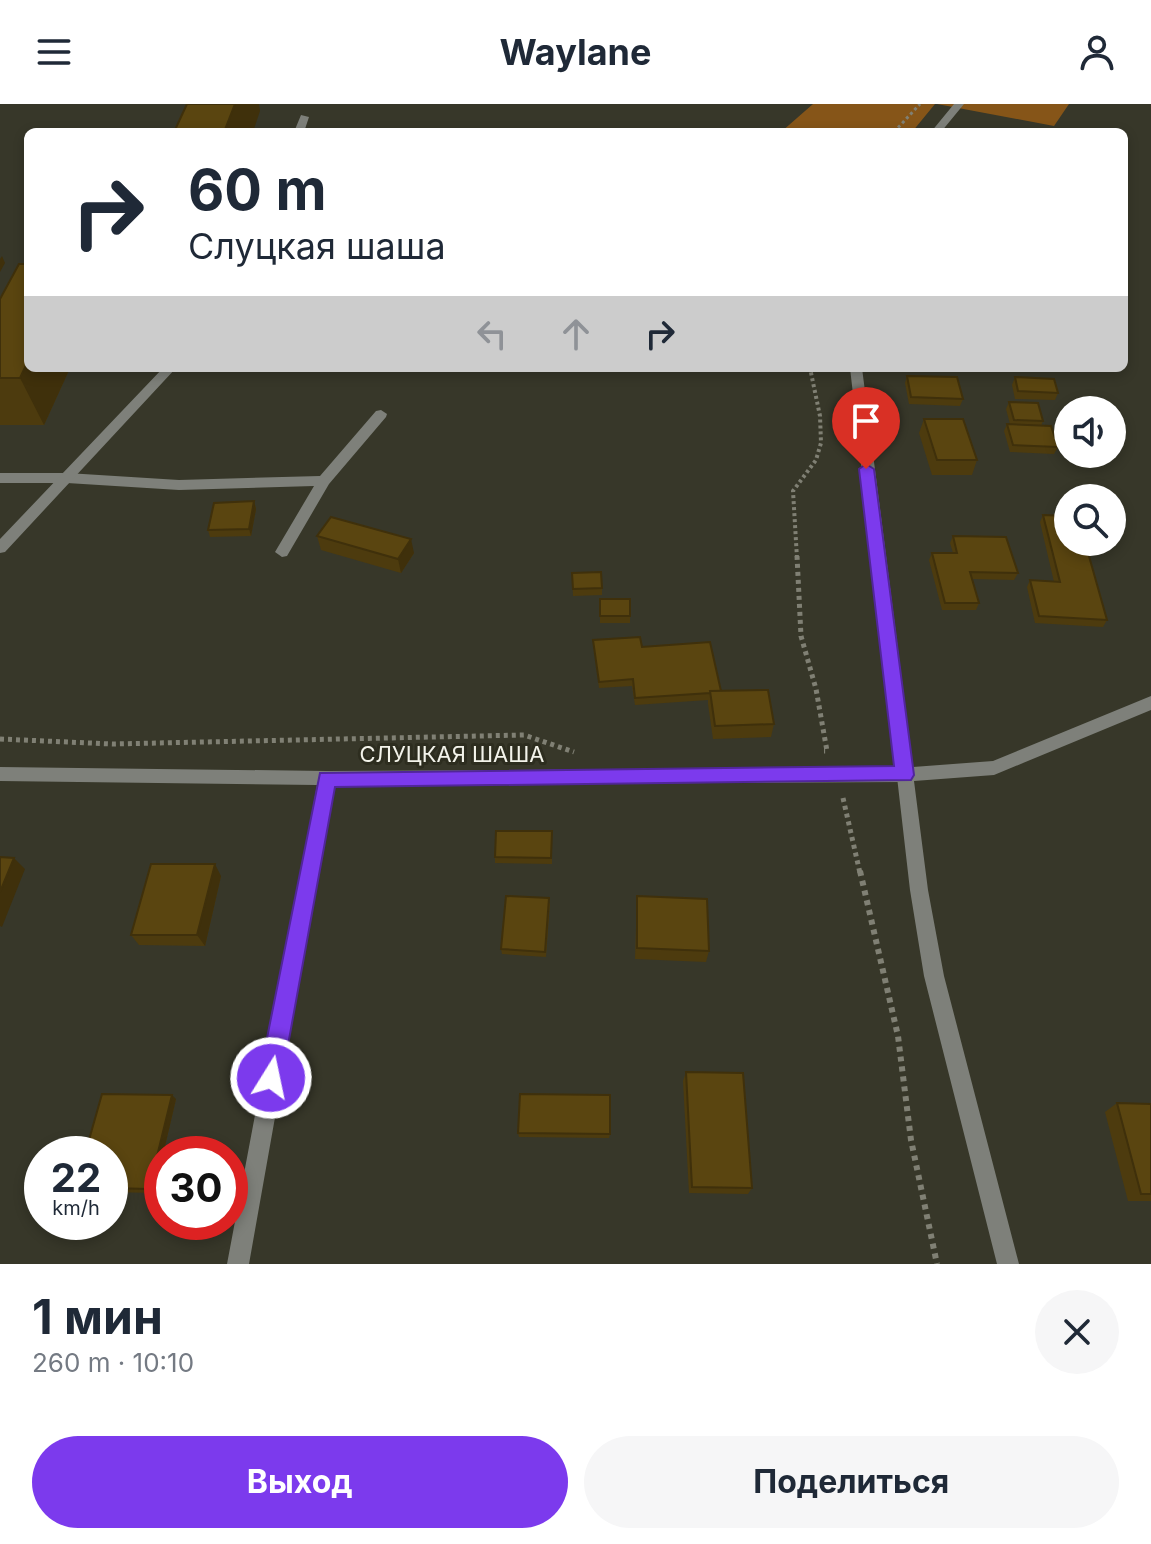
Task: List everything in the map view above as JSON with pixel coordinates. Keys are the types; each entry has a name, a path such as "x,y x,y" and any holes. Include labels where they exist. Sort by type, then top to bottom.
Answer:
{"street":[{"path":"939,128 958,105"},
{"path":"300,128 304,117"},
{"path":"0,548 166,372"},
{"path":"856,372 919,890 934,976 1008,1264"},
{"path":"282,552 324,481 381,414"},
{"path":"0,478 67,478 179,485 324,481"},
{"name":"СЛУЦКАЯ ШАША","path":"0,774 327,778 904,775 994,768 1151,703"},
{"path":"238,1264 327,778"}],"path":[{"path":"898,128 920,104"},
{"path":"811,372 820,416 821,443 816,460 793,491 801,636 816,689 827,751 811,751"},
{"path":"0,739 112,744 524,735 579,753"},
{"path":"843,797 898,1036 911,1140 937,1264"}],"shaded area":[{"path":"813,104 935,104 915,128 786,128"},
{"path":"937,104 1069,104 1054,126"}],"building":[{"path":"187,104 235,104 226,128 176,128"},
{"path":"19,264 24,264 24,370 20,378 0,378 0,299"},
{"path":"907,376 957,377 963,399 911,397"},
{"path":"1015,377 1054,379 1058,393 1018,391"},
{"path":"1009,402 1038,403 1043,421 1014,420"},
{"path":"924,419 963,419 977,460 937,460"},
{"path":"1007,424 1051,426 1054,447 1013,445"},
{"path":"254,501 249,529 208,530 214,503"},
{"path":"1043,515 1054,515 1054,556 1089,556 1107,620 1039,616 1030,580 1060,582"},
{"path":"331,517 411,539 398,559 317,536"},
{"path":"953,536 1006,537 1018,573 970,572 979,603 945,603 932,553 957,553"},
{"path":"601,572 602,588 573,589 572,573"},
{"path":"600,599 630,599 630,616 600,616"},
{"path":"640,637 642,647 710,642 721,691 635,698 633,679 599,682 593,640"},
{"path":"768,690 774,724 715,726 710,691"},
{"path":"496,831 552,831 551,858 495,857"},
{"path":"0,857 14,858 0,892"},
{"path":"151,864 215,864 197,935 131,935"},
{"path":"506,896 549,898 545,952 501,949"},
{"path":"637,896 707,899 709,951 637,948"},
{"path":"686,1072 743,1073 752,1188 692,1187"},
{"path":"102,1094 172,1095 162,1136 144,1136 144,1189 128,1188 128,1136 90,1136"},
{"path":"520,1094 610,1095 610,1134 518,1133"},
{"path":"1117,1103 1151,1104 1151,1194 1141,1194"}],"route":[{"path":"271,1078 327,778 904,775 866,469"}]}
